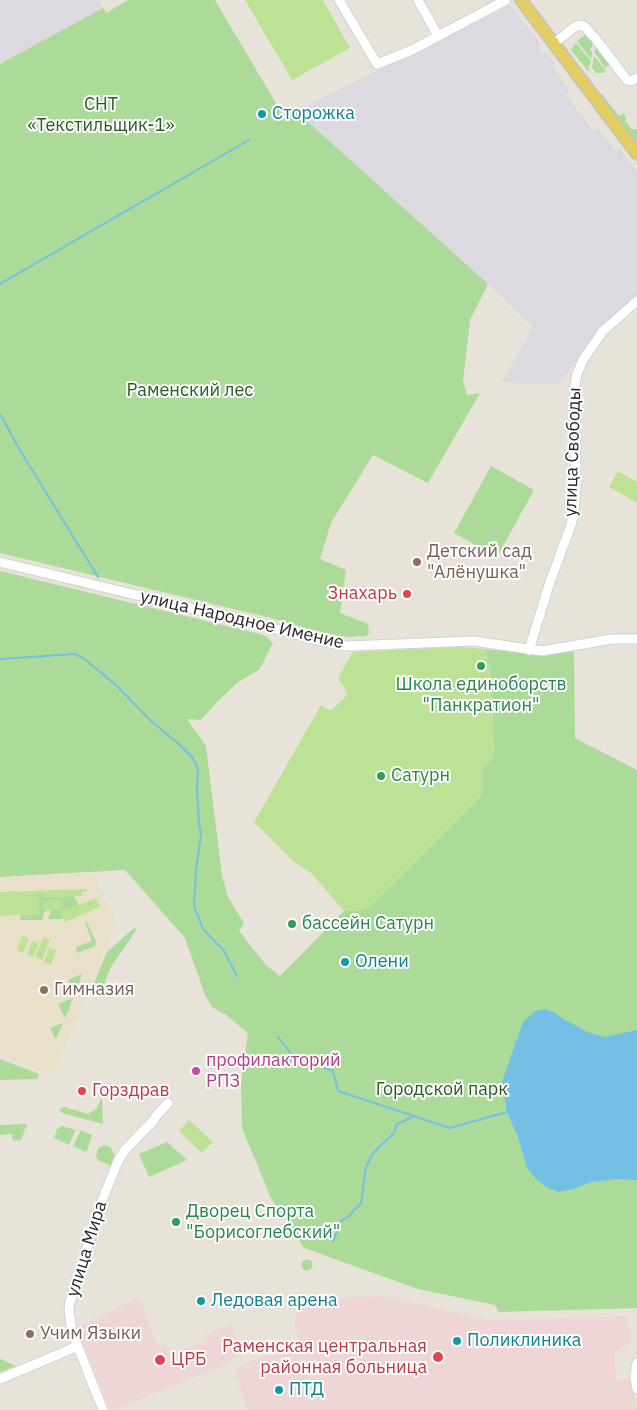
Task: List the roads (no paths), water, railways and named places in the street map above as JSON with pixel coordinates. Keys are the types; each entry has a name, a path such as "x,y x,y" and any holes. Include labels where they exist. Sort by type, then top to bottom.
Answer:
{"main road":[{"path":"521,0 637,154"}],"street":[{"path":"339,0 376,64 408,52 506,0"},
{"path":"418,0 438,36"},
{"path":"554,43 576,26 581,25 585,27 627,80 631,81 637,78"},
{"name":"улица Свободы","path":"529,650 574,511 576,487 575,384 577,374 587,352 603,331 637,301"},
{"name":"улица Народное Имение","path":"0,562 346,646 474,642 542,651 612,639 637,639"},
{"name":"улица Мира","path":"103,1410 72,1332 70,1302 103,1197 118,1161 125,1150 168,1103"},
{"path":"0,1379 78,1346"},
{"path":"637,1363 635,1377 637,1389"}],"water":[{"path":"544,1009 554,1012 590,1033 605,1037 637,1030 637,1180 616,1179 592,1182 559,1192 548,1188 536,1179 527,1168 518,1137 507,1112 502,1082 523,1022 535,1011"}],"waterway":[{"path":"0,284 249,140"},
{"path":"0,414 21,452 98,577"},
{"path":"0,659 75,654 83,658 116,685 149,719 192,757 198,769 197,790 201,834 194,906 203,929 224,951 237,976"},
{"path":"278,1037 299,1064 312,1066"},
{"path":"324,1068 333,1071 338,1091 450,1128 507,1112"},
{"path":"339,1227 341,1221 349,1216 361,1203 366,1167 373,1153 394,1133 397,1124 412,1117"},
{"path":"333,1241 337,1232"}],"place":[{"name":"Сторожка","path":"262,114"},
{"name":"Детский сад \"Алёнушка\"","path":"417,562"},
{"name":"Знахарь","path":"407,594"},
{"name":"Школа единоборств \"Панкратион\"","path":"481,666"},
{"name":"Сатурн","path":"381,776"},
{"name":"бассейн Сатурн","path":"292,924"},
{"name":"Олени","path":"345,962"},
{"name":"Гимназия","path":"44,990"},
{"name":"профилакторий РПЗ","path":"196,1071"},
{"name":"Горздрав","path":"82,1091"},
{"name":"Дворец Спорта \"Борисоглебский\"","path":"176,1222"},
{"name":"Ледовая арена","path":"201,1301"},
{"name":"Учим Языки","path":"30,1334"},
{"name":"Поликлиника","path":"457,1341"},
{"name":"Раменская центральная районная больница","path":"438,1357"},
{"name":"ЦРБ","path":"160,1360"},
{"name":"ПТД","path":"279,1390"}],"park label":[{"name":"СНТ «Текстильщик-1»","path":"101,115"},
{"name":"Раменский лес","path":"190,391"},
{"name":"Городской парк","path":"442,1090"}]}
